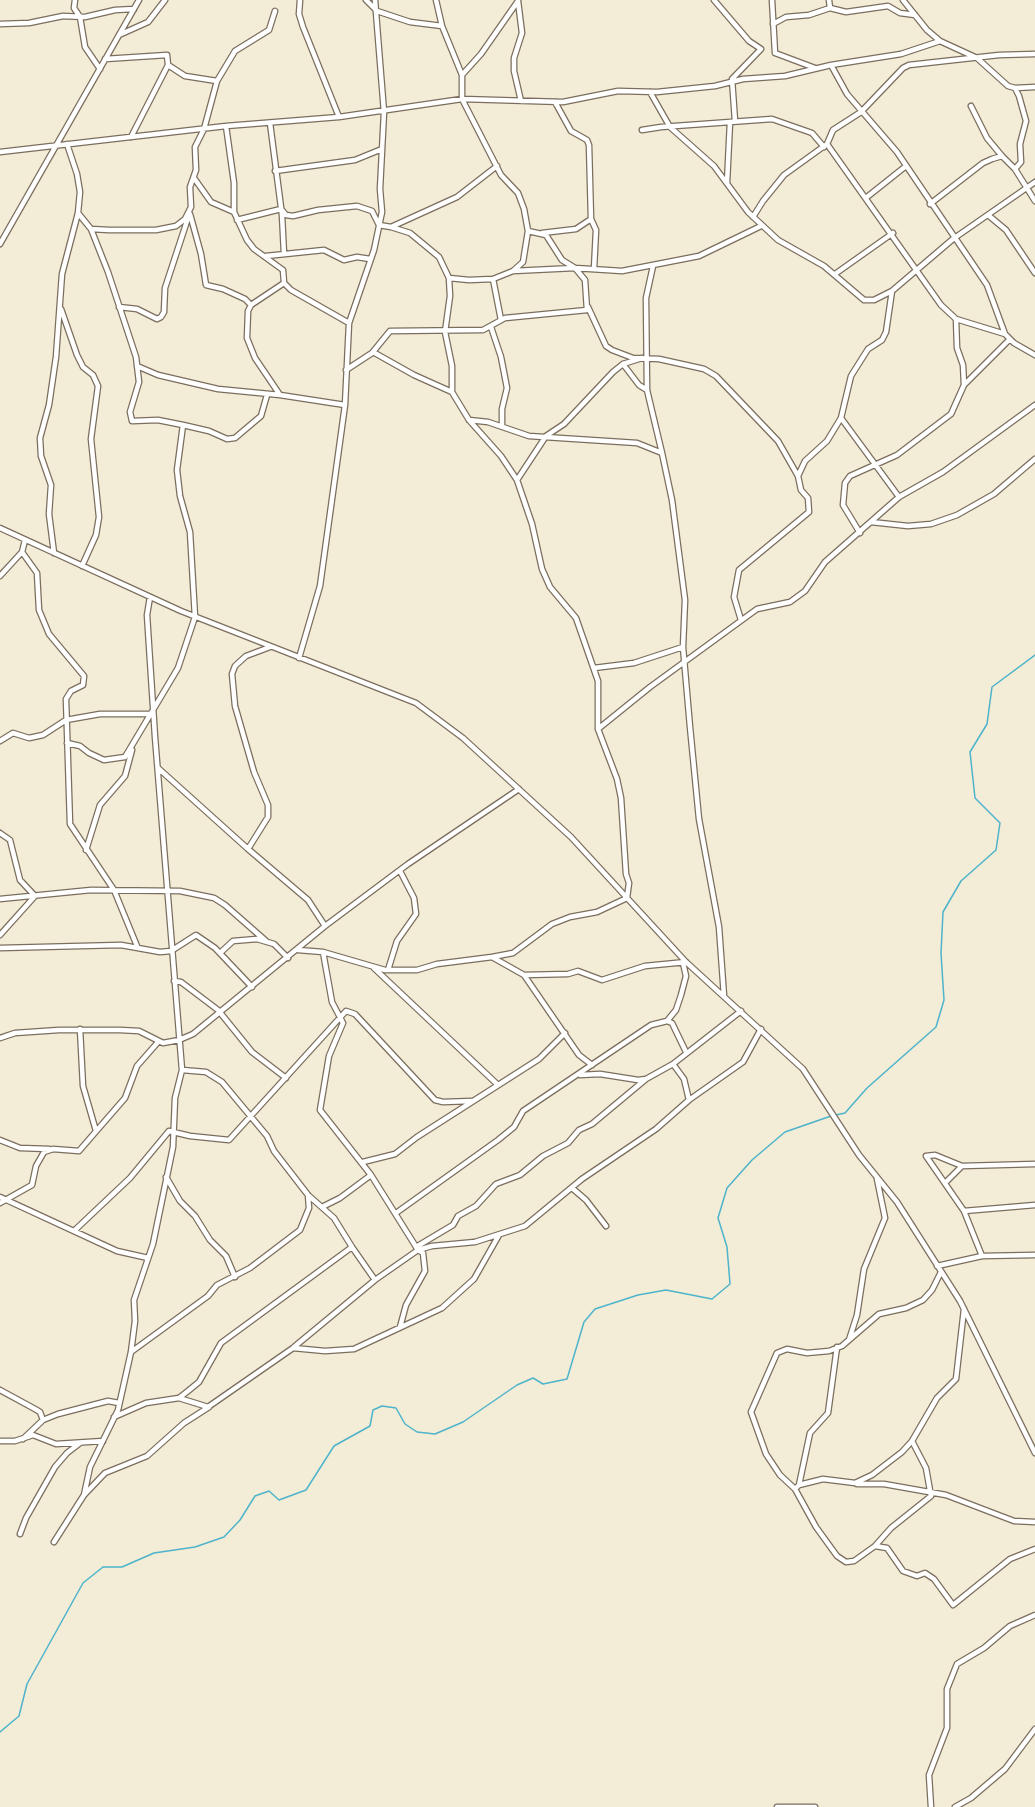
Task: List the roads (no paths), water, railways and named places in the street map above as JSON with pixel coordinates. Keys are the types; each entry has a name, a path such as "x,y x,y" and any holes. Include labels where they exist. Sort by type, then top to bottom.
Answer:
{"street":[{"path":"75,0 74,8 80,17 85,47 100,69"},
{"path":"0,244 139,0"},
{"path":"119,35 148,22 165,0"},
{"path":"300,0 299,14 303,27 339,117"},
{"path":"366,0 377,11 410,22 442,26"},
{"path":"298,658 320,586 345,405 349,323 370,259 382,212 380,189 384,112 375,0"},
{"path":"436,0 442,26 462,75 462,99 501,175 518,193 528,231 526,255 513,271"},
{"path":"462,75 482,54 518,0"},
{"path":"518,0 522,33 514,58 514,71 521,101"},
{"path":"714,0 749,41 761,49 815,68"},
{"path":"772,0 776,53"},
{"path":"829,0 830,8"},
{"path":"903,0 940,42 977,58 1015,88 1026,117 1020,144 1021,162 1016,169"},
{"path":"773,24 786,18 809,15 830,8 846,12 888,6 900,14 915,15"},
{"path":"0,24 29,23 63,16 80,17 134,9"},
{"path":"120,307 137,309 157,319 164,312 165,288 189,213 190,187 196,170 195,147 204,129 217,81 235,51 269,30 275,11"},
{"path":"0,152 226,126 384,112 462,99 555,102 618,91 650,92 785,76 815,68 901,54 940,42"},
{"path":"727,183 733,122 733,77 761,49"},
{"path":"753,217 784,175 826,145 833,130 861,112 886,83 909,65 1035,54"},
{"path":"105,59 167,55 168,65 131,137"},
{"path":"168,65 175,72 193,78 217,81"},
{"path":"831,65 839,81 861,112 897,152 953,238 987,285 1009,340 1035,355"},
{"path":"1015,88 1035,87"},
{"path":"650,92 670,127 700,152 761,226 778,240 835,274 864,300 874,300 892,291 953,238 1028,189 1035,182"},
{"path":"555,102 571,131 586,140 589,146 591,219 596,230 594,269"},
{"path":"971,106 987,138 1016,169 1035,201"},
{"path":"642,130 733,122 781,122 812,133 826,145 867,197 941,304 956,319 1005,334"},
{"path":"270,123 284,254"},
{"path":"226,126 234,183 234,212 254,249 283,270 284,283 305,299 349,323"},
{"path":"54,553 49,514 51,485 41,456 40,438 49,405 61,307 62,274 78,213 80,192 67,144"},
{"path":"275,171 355,160 382,149"},
{"path":"930,204 983,163 1002,156"},
{"path":"391,227 457,197 497,166"},
{"path":"867,197 906,166"},
{"path":"194,178 208,200 234,212"},
{"path":"281,209 286,215 293,216 318,210 368,208 379,225 410,233 440,257 449,278 450,296 446,332 452,366 452,393 469,420 501,456 517,480 542,569 550,587 576,618 598,681 598,729 619,788 626,874 629,883 627,898"},
{"path":"237,220 281,209"},
{"path":"78,213 91,229 120,307 137,366 139,382 130,412 132,422 158,420 209,431 227,439 235,438 261,416 267,395"},
{"path":"91,229 156,231 176,226 189,213"},
{"path":"189,213 201,254 206,285 223,289 251,304"},
{"path":"988,215 1010,235 1035,273"},
{"path":"528,231 543,233 576,229 591,219"},
{"path":"449,278 494,279 513,271 575,268 622,271 653,266 699,256 761,226"},
{"path":"543,233 562,260 575,268 585,280 588,306 606,346 633,358 645,358 704,369 716,376 778,441 798,476 801,490 808,498 809,512 739,570 734,597 741,620"},
{"path":"835,274 893,234"},
{"path":"266,256 324,250 345,260 357,257 370,259"},
{"path":"653,266 646,298 647,390 672,500 685,600 683,647 699,819 719,927 724,996"},
{"path":"494,279 501,320"},
{"path":"280,395 255,358 247,338 248,311 251,304 284,283"},
{"path":"798,476 805,461 827,441 841,418 850,376 868,349 879,343 886,332 892,291"},
{"path":"346,370 373,352 390,331 483,330 505,318 585,311 588,306"},
{"path":"61,307 77,355 83,367 93,375 98,386 91,439 99,517 96,535 82,566"},
{"path":"956,319 957,348 963,365 964,385"},
{"path":"491,327 501,357 507,388 502,409 502,426"},
{"path":"860,533 846,514 842,493 850,476 897,454 951,414 964,385 1009,340"},
{"path":"373,352 452,393"},
{"path":"517,480 546,436 564,424 590,394 623,364 645,358"},
{"path":"623,364 639,385 647,390"},
{"path":"137,366 158,375 218,389 345,405"},
{"path":"598,729 757,609 790,602 805,591 818,569 899,497 943,472 1035,405"},
{"path":"841,418 899,497"},
{"path":"469,420 502,426 529,436 637,443 662,453"},
{"path":"67,743 80,746 104,760 126,757 178,668 195,617 190,532 180,496 177,470 183,425"},
{"path":"871,522 908,526 931,524 957,515 994,494 1035,459"},
{"path":"0,528 195,617 416,703 463,738 571,837 684,963 741,1011 803,1069 875,1175 897,1202 964,1309 1035,1453"},
{"path":"0,576 21,552 25,540"},
{"path":"21,552 37,573 39,610 49,634 84,676 83,684 71,691 66,699 69,820 86,850 114,890 136,946"},
{"path":"84,1495 90,1467 119,1403 131,1352 135,1321 134,1299 148,1258 166,1177 175,1132 175,1098 182,1070 153,711 147,615 150,597"},
{"path":"248,849 267,817 268,804 254,772 235,706 232,674 235,666 246,656 271,647"},
{"path":"594,668 634,663 683,647"},
{"path":"0,741 13,733 29,738 43,735 66,720 100,714 153,711"},
{"path":"86,850 100,805 125,776 132,750"},
{"path":"158,768 308,900 325,926"},
{"path":"0,1038 15,1033 80,1029 140,1031 159,1041 179,1040 193,1034 218,1010 252,987 325,926 400,870 519,789"},
{"path":"0,833 10,840 20,880 35,896"},
{"path":"388,970 397,941 416,914 414,898 400,870"},
{"path":"0,899 114,890 180,891 214,898 266,941"},
{"path":"0,935 35,896"},
{"path":"298,950 323,952 374,968 417,970 437,964 513,953 552,924 570,917 597,912 627,898"},
{"path":"0,948 121,945 153,951 171,951 196,935 220,953 252,987"},
{"path":"220,953 233,941 246,939 266,941 278,946 288,958"},
{"path":"323,952 332,1002 343,1023 329,1056 321,1116 363,1162 417,1249 423,1253 425,1271 406,1305 400,1327"},
{"path":"492,957 524,975 579,1055 592,1065"},
{"path":"524,975 568,974 576,971 608,980 645,966 684,963"},
{"path":"396,1213 498,1140 514,1127 523,1112 651,1025 667,1021 676,1010 681,995 686,976 684,963"},
{"path":"374,968 498,1085"},
{"path":"174,981 181,982 218,1010 257,1057 286,1078"},
{"path":"75,1230 130,1178 168,1131 229,1140 346,1011 355,1014 435,1100 472,1101"},
{"path":"54,1542 84,1495 105,1473 134,1464 147,1456 174,1430 293,1348 375,1280 453,1225 458,1216 476,1206 496,1184 520,1175 543,1156 567,1143 579,1130 592,1124 646,1079 673,1064 741,1011"},
{"path":"667,1021 677,1029 686,1053"},
{"path":"80,1029 82,1086 96,1131"},
{"path":"417,1249 475,1242 525,1226 572,1188 656,1129 689,1100 743,1062 761,1029"},
{"path":"363,1162 395,1154 399,1149 539,1059 565,1033"},
{"path":"0,1140 20,1149 79,1151 125,1098 137,1066 159,1041"},
{"path":"673,1064 684,1079 689,1100"},
{"path":"182,1070 206,1072 215,1076 250,1116 308,1195 334,1218 375,1280"},
{"path":"577,1076 600,1074 638,1080 646,1079"},
{"path":"0,1203 3,1198 32,1185 36,1166 49,1149"},
{"path":"982,1256 964,1211 926,1156 935,1155 962,1166 1035,1164"},
{"path":"945,1183 962,1166"},
{"path":"322,1207 340,1198 371,1175"},
{"path":"848,1342 857,1316 864,1269 885,1218 875,1175"},
{"path":"166,1177 180,1201 195,1216 210,1240 226,1256 235,1277"},
{"path":"572,1188 586,1200 606,1226"},
{"path":"131,1352 208,1296 218,1285 235,1277 300,1230 309,1208 308,1195"},
{"path":"3,1198 117,1251 148,1258"},
{"path":"964,1211 1035,1206"},
{"path":"293,1348 325,1351 354,1349 380,1339 448,1305 474,1279 499,1235"},
{"path":"179,1398 199,1382 221,1343 352,1247"},
{"path":"937,1266 982,1256 1035,1254"},
{"path":"912,1441 926,1468 932,1493 927,1501 891,1528 875,1546 854,1561 842,1560 816,1527 795,1489 780,1475 766,1454 751,1412 777,1353 787,1349 807,1353 837,1347 848,1342 879,1314 906,1308 923,1300 932,1290 940,1272"},
{"path":"855,1483 882,1468 912,1441 934,1402 956,1379 964,1309"},
{"path":"799,1485 810,1433 828,1413 837,1347"},
{"path":"0,1390 40,1412 43,1420"},
{"path":"114,1417 147,1402 179,1398 198,1405 210,1406"},
{"path":"23,1439 43,1420 103,1402 119,1403"},
{"path":"0,1441 23,1439 33,1435 56,1444 103,1441"},
{"path":"1028,1442 1035,1437"},
{"path":"20,1534 26,1518 55,1467 80,1443"},
{"path":"795,1489 799,1485 823,1479 884,1484 953,1497 1014,1521 1035,1522"},
{"path":"875,1546 887,1548 903,1571 917,1576 925,1573 934,1579 952,1605 1010,1559 1035,1549"},
{"path":"931,1807 929,1775 945,1734 947,1689 957,1664 994,1640 1010,1626 1035,1615"},
{"path":"955,1807 970,1798 1005,1769 1035,1729"},
{"path":"777,1807 815,1807"}],"waterway":[{"path":"836,1115 845,1113 867,1088 936,1027 944,1000 941,953 943,912 961,881 996,850 1000,823 975,798 970,752 987,724 992,687 1035,655"},
{"path":"0,1732 19,1716 27,1684 83,1583 103,1567 122,1567 154,1553 195,1547 224,1537 240,1520 255,1496 269,1491 279,1500 306,1490 334,1446 370,1426 373,1410 382,1406 396,1408 405,1424 417,1432 435,1434 463,1422 517,1385 533,1378 543,1384 567,1379 584,1322 595,1309 638,1295 666,1290 712,1299 730,1284 727,1247 718,1218 727,1188 752,1160 785,1132 831,1116"}]}
